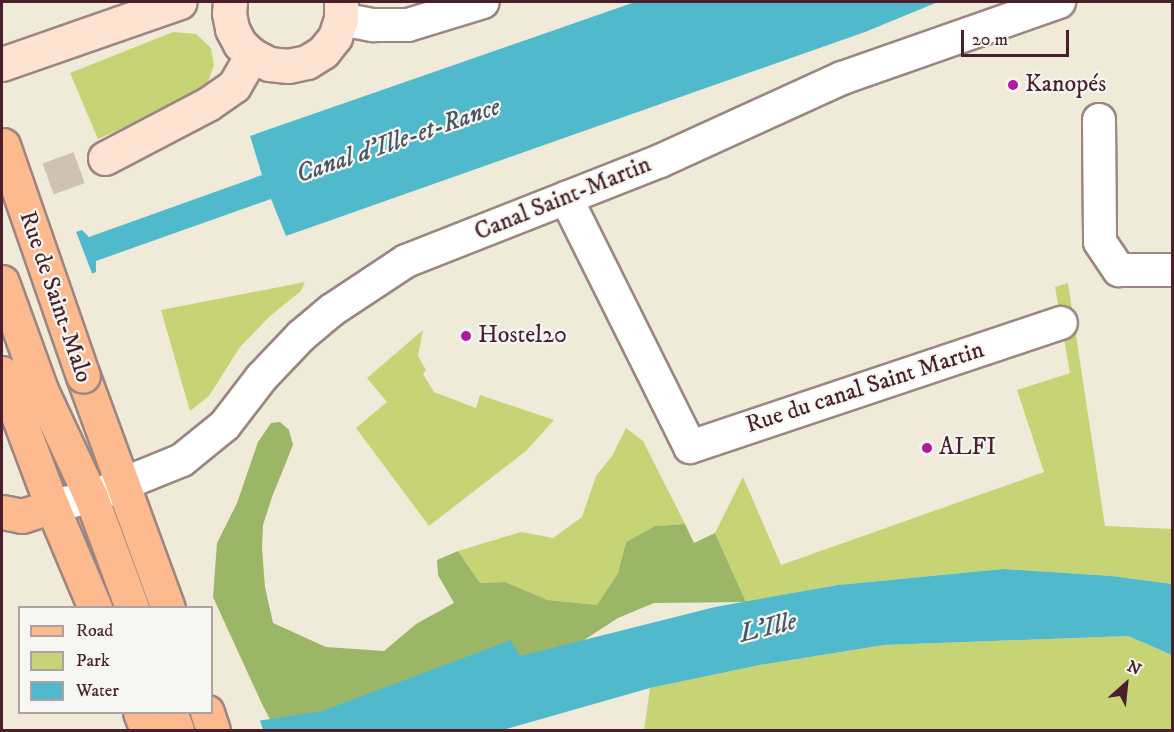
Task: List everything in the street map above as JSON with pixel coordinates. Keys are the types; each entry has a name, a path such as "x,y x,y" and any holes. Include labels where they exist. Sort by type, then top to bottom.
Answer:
{"main road":[{"name":"Rue de Saint-Malo","path":"2,144 97,418 167,606"},
{"name":"Rue de Saint-Malo","path":"2,282 18,387 52,506 94,606"},
{"name":"Rue de Saint-Malo","path":"18,387 85,484 131,606"},
{"path":"2,512 22,516 52,506 85,484 87,454 97,418"},
{"path":"208,714 213,730"}],"street":[{"path":"2,64 180,2"},
{"path":"192,2 229,7 232,29 240,44 252,55 269,64 288,66 307,62 323,52 335,37 341,10 373,25 408,26 483,2"},
{"name":"Canal Saint-Martin","path":"122,483 182,460 225,425 261,378 301,336 332,310 406,261 660,160 842,78 1059,2"},
{"path":"105,158 208,104 234,86 252,55"},
{"path":"1099,120 1100,242 1119,270 1173,270"},
{"name":"Rue du canal Saint Martin","path":"566,198 690,447 1061,323"},
{"path":"85,484 122,483"}],"green space":[{"path":"173,32 196,34 211,48 214,65 208,82 189,98 98,139 70,73"},
{"path":"305,282 301,291 270,316 240,347 209,396 190,411 161,310"},
{"path":"1068,283 1105,526 1172,529 1172,584 1112,576 1003,569 838,585 746,602 715,533 743,477 781,565 1044,472 1017,390 1070,373 1055,287"},
{"path":"423,330 418,356 426,370 423,374 434,392 476,408 480,395 554,420 526,451 429,526 356,428 387,402 367,378"},
{"path":"280,422 289,430 293,445 263,525 265,587 273,623 326,647 384,651 416,624 454,603 438,575 437,560 458,551 480,583 505,582 548,600 597,605 618,573 626,542 655,526 685,524 694,543 715,533 746,602 654,603 618,618 550,662 282,730 273,725 262,704 213,597 217,543 237,503 258,442 271,423"},
{"path":"626,428 643,441 685,524 655,526 626,542 618,573 597,605 548,600 505,582 480,583 458,551 521,532 553,538 582,517 596,476 612,456"},
{"path":"1128,636 1172,655 1172,730 644,730 650,688 760,665 884,645"}],"water":[{"name":"Canal d'Ille-et-Rance","path":"635,2 938,2 865,32 286,236 271,199 96,261 96,272 2,312 2,256 82,230 89,237 262,175 250,136"},
{"name":"L'Ille","path":"1003,569 1112,576 1172,584 1172,655 1128,636 884,645 760,665 650,688 503,730 224,730 251,722 322,711 511,640 520,656 715,607 838,585"}],"pier":[{"path":"75,229 93,276 2,315 2,253"},
{"path":"259,717 263,730 221,730 223,728"}],"tunnel":[{"path":"2,195 105,158"}],"place":[{"name":"Kanopés","path":"1013,85"},
{"name":"Hostel20","path":"466,336"},
{"name":"ALFI","path":"927,448"}]}
